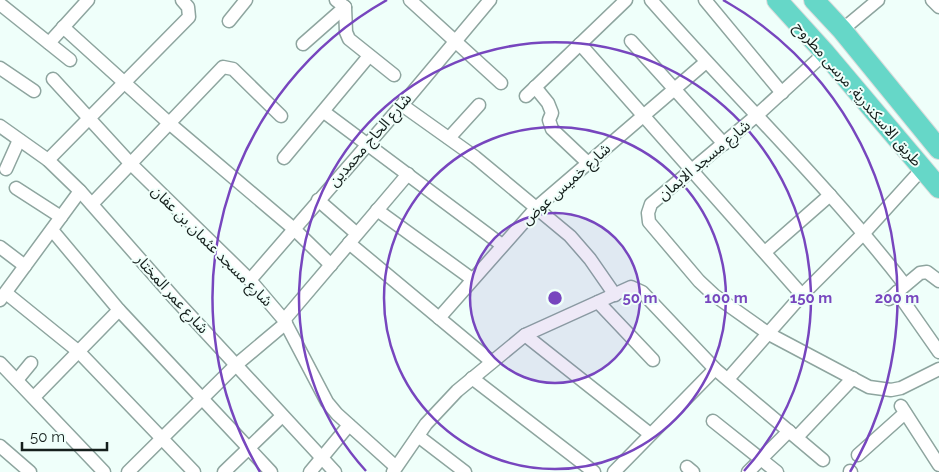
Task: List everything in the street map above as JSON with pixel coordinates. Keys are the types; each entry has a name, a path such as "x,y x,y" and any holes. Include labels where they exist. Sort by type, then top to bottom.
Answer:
{"main road":[{"name":"طريق الاسكندرية, مرسى مطروح","path":"777,0 825,53 939,188"},
{"name":"طريق الاسكندرية, مرسى مطروح","path":"814,0 842,30 939,148"}],"street":[{"path":"4,0 0,4 70,60"},
{"path":"49,43 88,0"},
{"path":"48,160 189,17 188,7 182,0"},
{"path":"229,21 246,0"},
{"path":"410,0 501,83"},
{"name":"شارع الحاج محمدين","path":"250,280 402,105 490,0"},
{"path":"588,163 552,129 549,120 552,112 551,108 530,91 626,0"},
{"path":"651,0 864,233 897,292 939,352"},
{"path":"704,0 782,93"},
{"path":"842,30 878,0"},
{"path":"932,0 939,7"},
{"path":"303,44 341,4"},
{"path":"341,4 346,32 349,38 394,75"},
{"path":"63,27 169,123 294,229 331,265"},
{"path":"631,41 724,144"},
{"path":"580,44 644,114 802,295"},
{"name":"شارع مسجد الايمان","path":"825,53 724,144 651,204 648,213 650,222 714,295 769,334 869,387 891,390 902,388 939,369"},
{"path":"284,158 370,56"},
{"name":"شارع خميس عوض","path":"439,318 537,207 706,62"},
{"path":"92,204 219,71 228,67 282,116"},
{"path":"0,68 34,91"},
{"name":"شارع مسجد عثمان بن عفان","path":"53,79 130,163 250,280 285,322 318,389 327,402 395,469"},
{"path":"402,105 449,138 537,207 580,246 615,294"},
{"path":"449,138 480,105"},
{"path":"324,112 502,245"},
{"name":"شارع عمر المختار","path":"0,126 48,160 80,191 282,416 335,472"},
{"path":"6,169 19,140"},
{"path":"728,379 802,295 864,233 923,168"},
{"path":"128,472 236,365 285,322 408,174"},
{"path":"16,188 61,217"},
{"path":"80,191 3,296 79,352 164,438 194,472"},
{"path":"765,252 830,195"},
{"path":"318,200 353,238 439,318 492,362"},
{"path":"377,210 472,279"},
{"path":"52,230 119,310 203,397 271,472"},
{"path":"0,247 25,266"},
{"path":"897,292 920,273 927,272 939,280"},
{"path":"395,469 432,417 472,378 525,335 631,287 639,289 715,369 823,460"},
{"path":"598,302 653,360"},
{"path":"34,397 119,310"},
{"path":"525,335 650,434"},
{"path":"0,363 104,472"},
{"path":"17,380 31,363"},
{"path":"614,472 715,369"},
{"path":"472,378 594,472"},
{"path":"748,472 761,459 793,434 853,378"},
{"path":"858,455 903,410 939,465 930,472"},
{"path":"224,472 282,416"},
{"path":"713,421 777,472"},
{"path":"310,472 349,425"},
{"path":"418,436 465,472"},
{"path":"0,446 30,472"}]}
